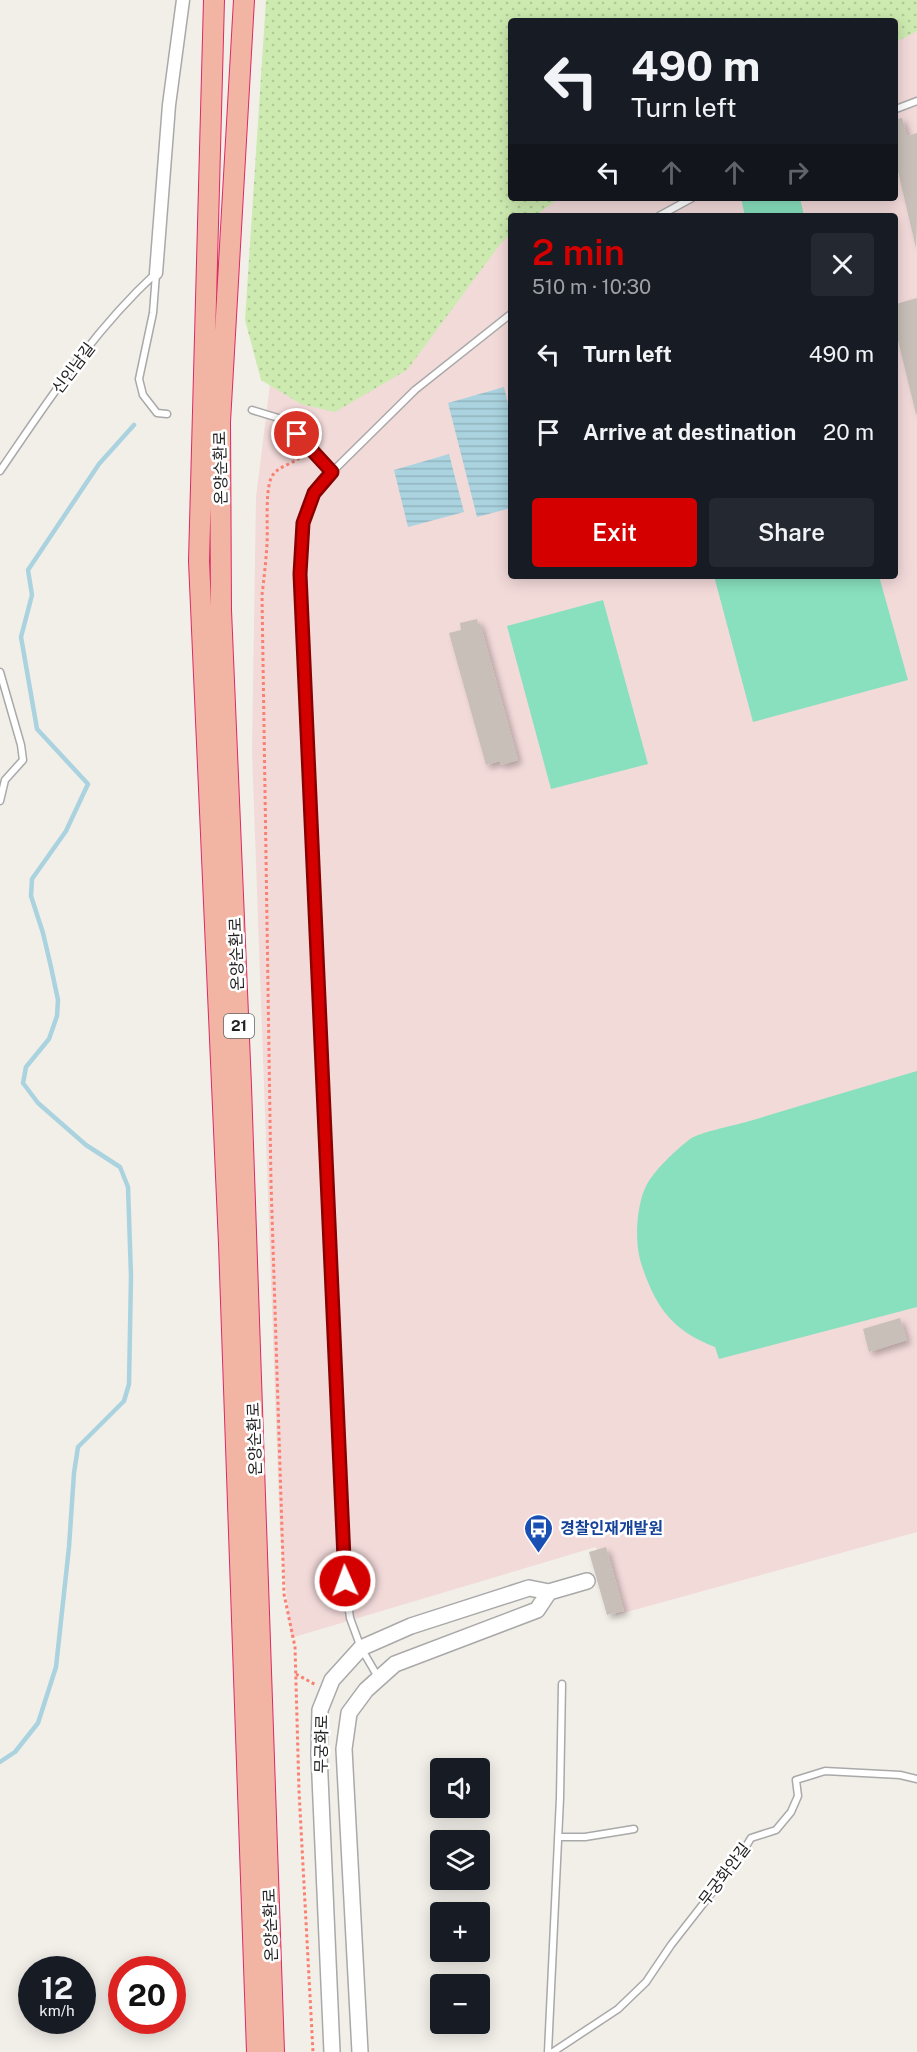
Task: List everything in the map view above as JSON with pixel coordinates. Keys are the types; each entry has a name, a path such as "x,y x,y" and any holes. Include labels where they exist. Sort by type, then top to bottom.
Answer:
{"highway":[{"name":"온양순환로","path":"214,0 199,561 229,1232 257,2052"},
{"name":"온양순환로","path":"244,0 220,422 221,610 242,1098 274,2052"}],"street":[{"path":"156,273 169,105 183,0"},
{"name":"무궁화로","path":"333,2052 319,1754 320,1710 332,1680 361,1648 411,1626 529,1588 549,1592 587,1581"},
{"name":"무궁화로","path":"360,2052 345,1749 349,1713 378,1678 395,1664 537,1610 549,1592"}],"lane":[{"path":"898,108 917,101"},
{"path":"665,213 687,201"},
{"path":"156,273 153,313 139,378 143,395 157,413 167,414"},
{"name":"신인남길","path":"0,471 82,353 126,301 156,273"},
{"path":"378,1678 361,1648 350,1618 345,1581 300,574 303,523 314,493 332,472 415,390 508,316"},
{"path":"252,410 285,420 332,472"},
{"path":"0,672 21,745 22,760 5,780 0,801"},
{"path":"548,2052 558,1837 562,1684"},
{"name":"무궁화안길","path":"553,2052 618,2009 646,1982 677,1937 739,1858 751,1838 776,1830 791,1812 798,1796 796,1780 825,1771 900,1775 917,1779"},
{"path":"558,1837 585,1837 634,1829"}],"path":[{"path":"310,448 299,460 282,467 272,477 268,499 267,545 262,595 271,1194 284,1594 295,1647 299,1791 313,2052"},
{"path":"296,1674 328,1691"}],"shaded area":[{"name":"경찰인재개발원","path":"917,0 917,1532 616,1615 596,1547 291,1638 280,1532 252,752 256,497 274,352 508,201 898,201 898,19"}],"green space":[{"path":"266,0 917,0 917,31 898,41 898,18 508,18 508,201 555,201 539,213 508,213 508,237 407,370 335,412 301,404 261,380 245,320"},
{"path":"742,201 801,201 803,213 744,213"},
{"path":"715,579 880,579 908,680 753,722"},
{"path":"603,600 648,764 551,789 507,626"},
{"path":"917,1071 917,1307 719,1359 715,1347 688,1334 668,1316 647,1281 639,1257 637,1237 640,1204 650,1180 678,1149 690,1139 701,1134"}],"water":[{"path":"504,387 508,404 508,509 477,517 448,403"},
{"path":"449,454 464,512 408,527 394,470"}],"building":[{"path":"902,118 907,136 917,133 916,248 898,172 898,119"},
{"path":"917,298 917,414 898,340 898,303"},
{"path":"477,619 518,760 501,765 500,761 486,765 449,633 461,630 460,623"},
{"path":"900,1318 907,1340 869,1352 863,1329"},
{"path":"606,1547 624,1611 607,1615 589,1552"}],"waterway":[{"path":"0,1762 15,1752 38,1723 56,1667 78,1447 124,1401 129,1384 131,1276 128,1187 120,1167 86,1145 38,1103 23,1083 26,1067 49,1039 57,1016 58,1000 43,933 31,896 32,879 66,831 88,784 37,729 21,637 32,595 28,570 99,464 134,425"}],"place":[{"name":"경찰인재개발원","path":"539,1554"}],"route":[{"path":"297,434 332,472 314,493 303,523 300,574 345,1581"}]}
